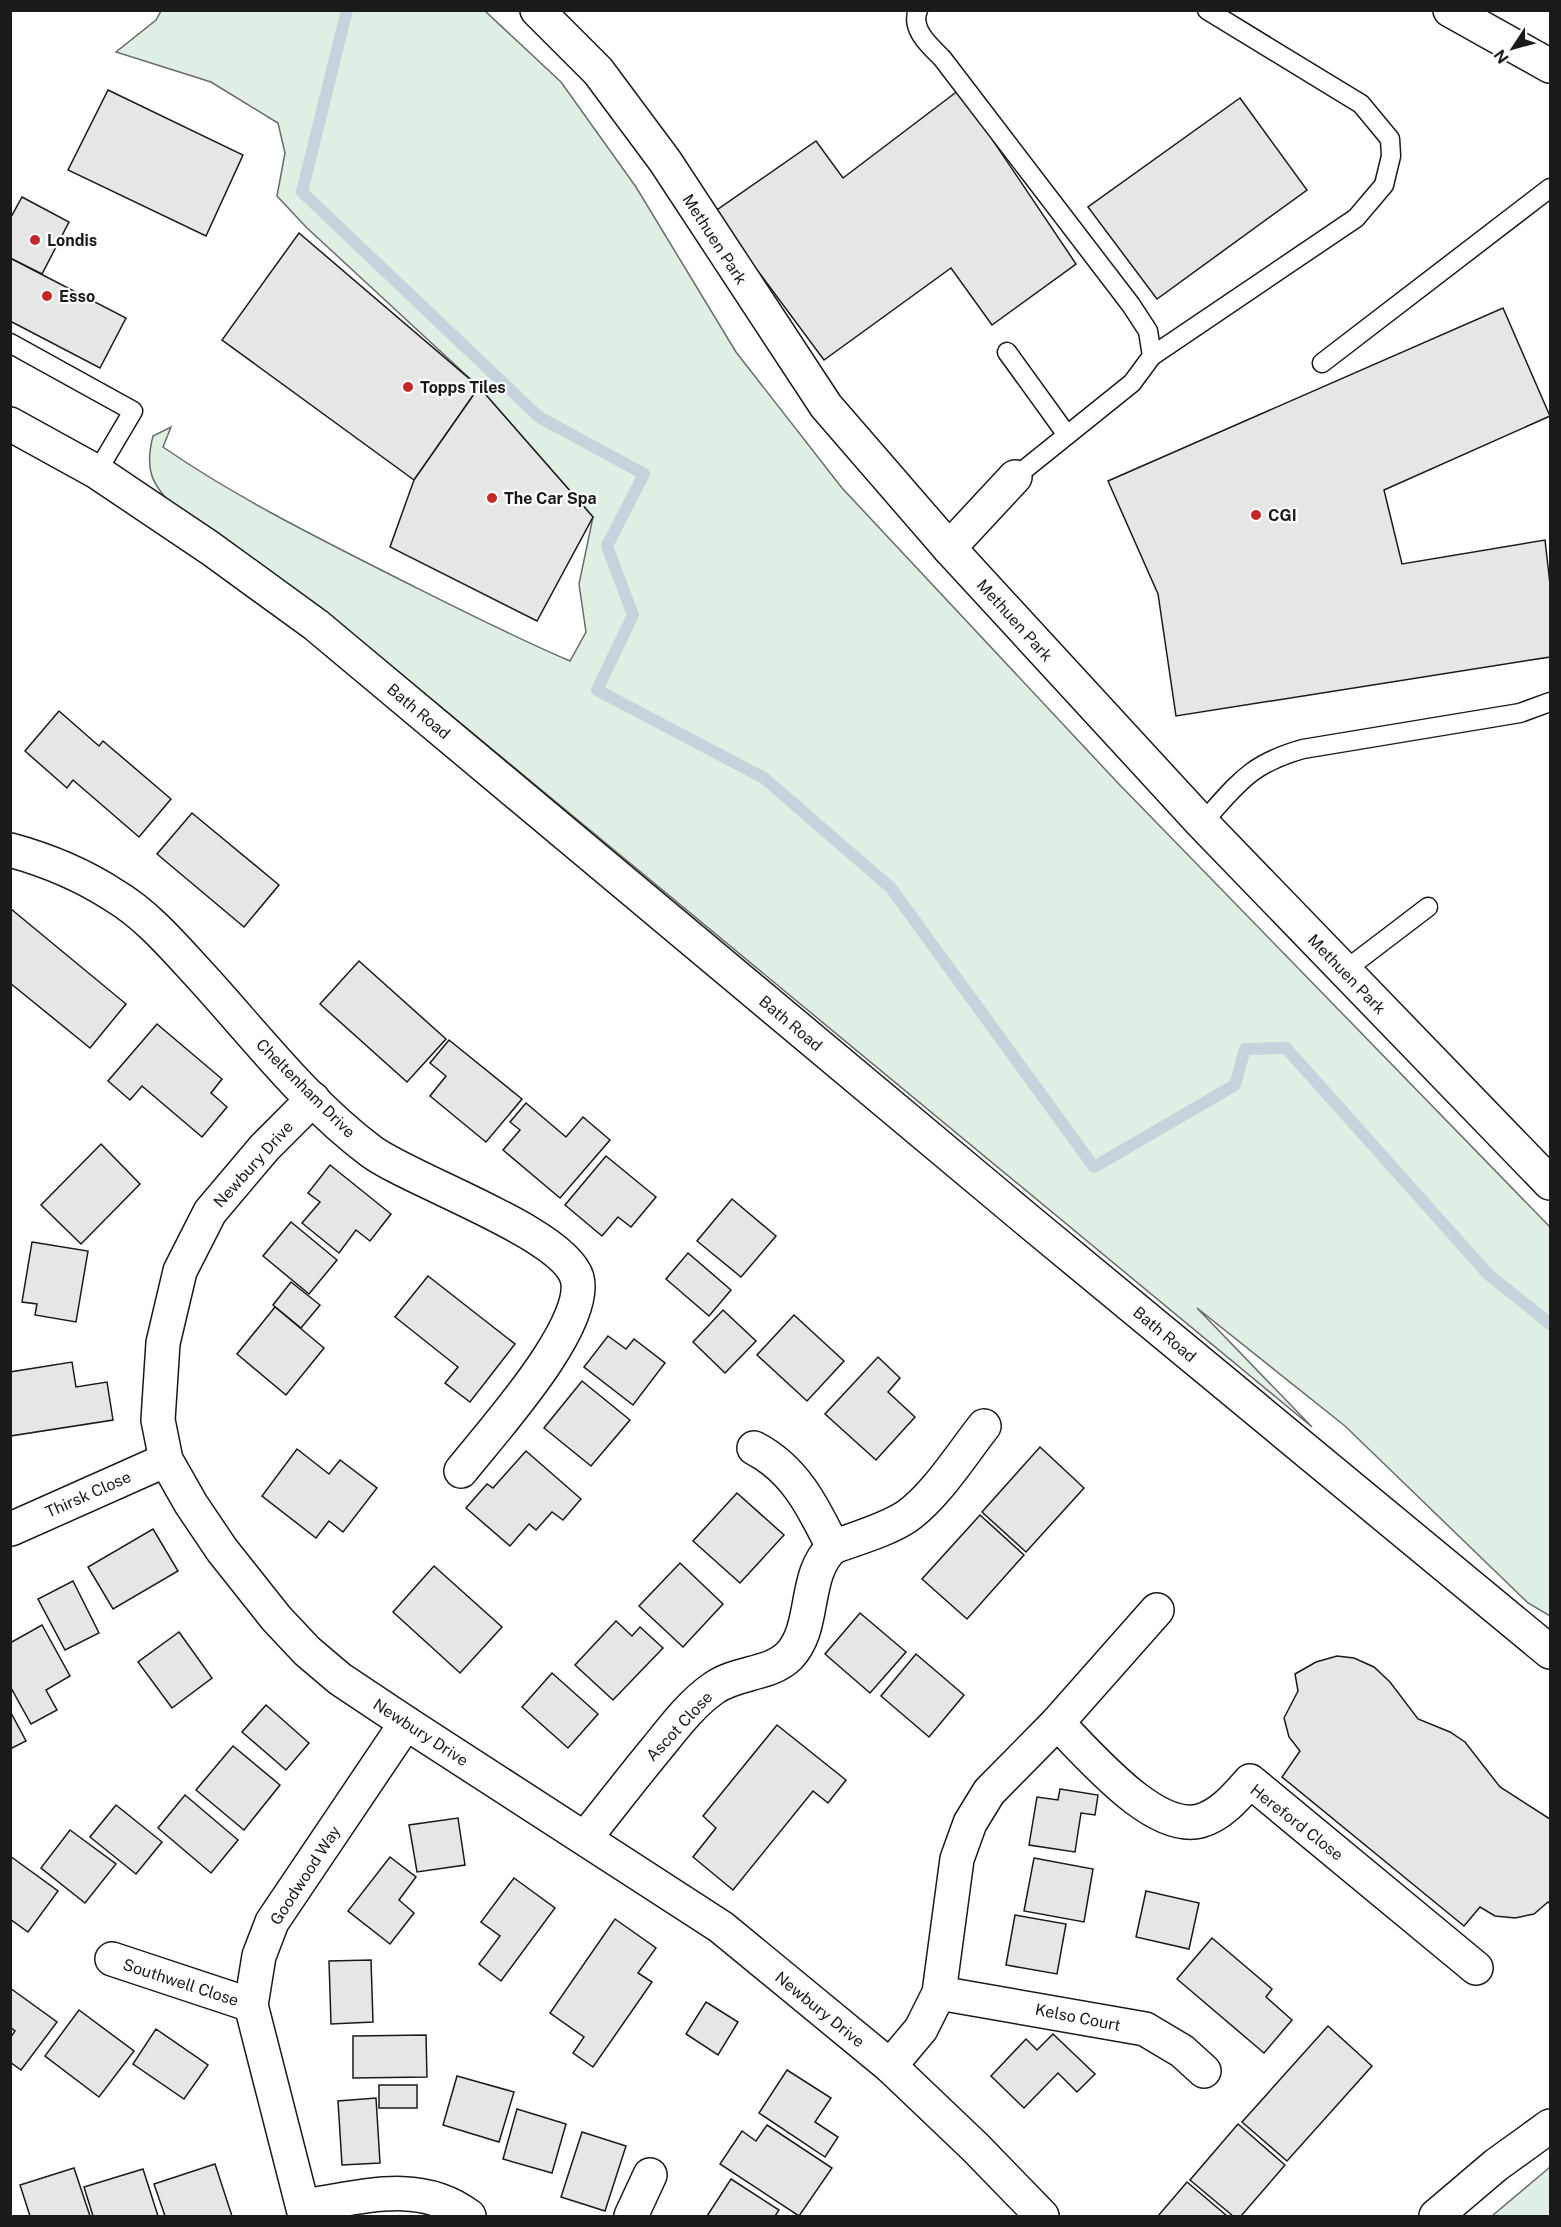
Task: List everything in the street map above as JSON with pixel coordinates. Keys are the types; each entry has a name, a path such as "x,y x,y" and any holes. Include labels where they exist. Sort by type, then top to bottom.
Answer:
{"street":[{"name":"Methuen Park","path":"537,10 598,71 665,161 826,406 949,548 1202,823 1551,1183"},
{"path":"1449,10 1551,66"},
{"name":"Bath Road","path":"10,424 97,472 210,548 316,625 1040,1231 1551,1652"},
{"path":"949,548 1015,477"},
{"name":"Cheltenham Drive","path":"10,850 78,875 117,897 186,961 313,1099 352,1136 402,1171 502,1217 550,1247 572,1268 577,1279 575,1301 564,1332 540,1370 461,1471"},
{"name":"Newbury Drive","path":"313,1099 265,1147 210,1212 180,1271 163,1343 158,1420 166,1460 222,1550 276,1618 307,1651 340,1680 721,1928 890,2066 975,2147 1042,2217"},
{"path":"754,1448 768,1456 801,1487 833,1547 886,1528 907,1516 929,1495 984,1426"},
{"name":"Thirsk Close","path":"10,1529 166,1460"},
{"name":"Ascot Close","path":"586,1838 672,1729 701,1698 727,1681 780,1664 791,1654 800,1637 818,1570 833,1547"},
{"path":"890,2066 921,2029 939,1993 957,1859 970,1823 989,1792 1057,1723 1157,1610"},
{"name":"Goodwood Way","path":"304,2211 250,2005 259,1956 272,1922 406,1723"},
{"name":"Hereford Close","path":"1057,1723 1135,1797 1161,1815 1174,1820 1186,1822 1210,1817 1233,1799 1250,1781 1476,1968"},
{"name":"Southwell Close","path":"112,1959 250,2005"},
{"name":"Kelso Court","path":"939,1993 1145,2029 1182,2050 1204,2071"},
{"path":"1436,2217 1496,2165 1551,2126"},
{"path":"630,2217 650,2175"},
{"path":"304,2211 392,2193 418,2193 441,2199 469,2217"}],"lane":[{"path":"918,10 916,16 922,39 942,58 1137,313 1148,331 1152,356"},
{"path":"1015,477 1132,383 1152,356 1356,218 1384,185 1391,156 1390,139 1361,104 1207,10"},
{"path":"1322,363 1551,188"},
{"path":"10,343 133,411 97,472"},
{"path":"1007,352 1067,435"},
{"path":"1202,823 1247,775 1276,757 1303,749 1520,713 1551,702"},
{"path":"1344,971 1428,907"}],"green space":[{"path":"161,11 485,11 561,82 636,187 736,352 842,488 1117,782 1550,1227 1550,1616 1528,1603 1345,1426 1197,1308 1312,1427 366,645 176,510 168,501 152,476 149,459 153,436 171,427 163,447 190,465 302,530 457,608 570,661 586,632 579,584 593,517 479,387 306,227 277,196 285,153 278,123 211,82 116,52 156,20"},
{"path":"1550,2167 1550,2216 1492,2216"}],"building":[{"path":"108,90 243,155 206,236 68,170"},
{"path":"959,90 1076,264 992,325 951,268 824,360 714,212 816,141 843,178"},
{"path":"1240,98 1307,190 1157,299 1088,207"},
{"name":"Londis","path":"22,197 69,222 42,274 10,258 10,219"},
{"path":"299,233 479,387 414,480 222,340"},
{"name":"Esso","path":"10,258 126,318 100,368 10,321"},
{"name":"CGI","path":"1503,308 1550,416 1384,490 1402,564 1545,540 1550,584 1550,657 1176,716 1158,594 1108,481"},
{"name":"The Car Spa","path":"479,387 593,517 537,621 390,547 414,480"},
{"path":"59,711 99,746 103,741 171,799 139,837 73,780 67,788 25,751"},
{"path":"192,813 279,885 244,927 157,854"},
{"path":"11,909 126,1004 90,1048 10,983"},
{"path":"359,961 446,1039 407,1082 320,1004"},
{"path":"157,1024 222,1079 211,1093 227,1107 202,1137 142,1086 130,1100 108,1081"},
{"path":"449,1040 522,1099 486,1142 430,1096 446,1076 430,1063"},
{"path":"526,1103 566,1137 583,1117 610,1140 560,1198 503,1150 520,1130 510,1122"},
{"path":"101,1144 140,1184 81,1244 41,1205"},
{"path":"606,1156 656,1197 631,1227 618,1217 602,1236 565,1205"},
{"path":"330,1165 391,1214 370,1241 356,1230 339,1253 302,1223 320,1202 308,1193"},
{"path":"732,1199 776,1236 741,1277 697,1241"},
{"path":"291,1222 337,1260 309,1294 263,1256"},
{"path":"32,1242 88,1251 76,1322 35,1315 37,1304 22,1302"},
{"path":"688,1253 731,1290 709,1316 666,1279"},
{"path":"428,1276 515,1344 470,1402 445,1383 458,1367 395,1317"},
{"path":"291,1282 320,1305 301,1328 273,1305"},
{"path":"275,1307 324,1348 286,1395 237,1354"},
{"path":"723,1310 756,1341 725,1373 693,1342"},
{"path":"794,1315 844,1361 807,1401 757,1355"},
{"path":"608,1336 626,1349 634,1339 665,1363 633,1405 584,1367"},
{"path":"878,1357 900,1378 888,1392 915,1417 876,1460 825,1414"},
{"path":"72,1362 76,1387 107,1382 113,1420 10,1436 10,1372"},
{"path":"582,1381 630,1420 591,1466 544,1428"},
{"path":"1040,1447 1084,1488 1026,1552 982,1512"},
{"path":"297,1449 329,1474 340,1460 377,1488 343,1532 329,1521 316,1538 262,1496"},
{"path":"526,1451 581,1499 563,1520 552,1512 536,1530 529,1524 510,1546 466,1508 487,1484 493,1488"},
{"path":"737,1493 784,1535 740,1583 693,1541"},
{"path":"980,1515 1024,1555 967,1619 922,1579"},
{"path":"153,1529 178,1571 113,1609 88,1567"},
{"path":"680,1563 723,1604 683,1647 639,1606"},
{"path":"434,1566 502,1627 460,1673 393,1612"},
{"path":"73,1581 99,1633 65,1650 38,1599"},
{"path":"860,1613 906,1652 870,1693 825,1654"},
{"path":"616,1621 632,1636 640,1627 663,1648 613,1700 575,1665"},
{"path":"42,1625 70,1676 46,1690 57,1710 31,1724 10,1686 10,1643"},
{"path":"179,1632 212,1678 172,1708 138,1662"},
{"path":"916,1654 964,1695 929,1737 881,1696"},
{"path":"1337,1656 1354,1658 1374,1667 1390,1682 1418,1719 1450,1732 1465,1742 1500,1787 1550,1819 1550,1904 1548,1902 1534,1914 1515,1918 1495,1916 1480,1907 1464,1926 1282,1777 1300,1751 1289,1737 1284,1718 1298,1691 1295,1674 1316,1662"},
{"path":"552,1673 598,1714 568,1748 522,1707"},
{"path":"266,1705 309,1743 286,1770 242,1732"},
{"path":"10,1711 26,1741 10,1749"},
{"path":"777,1725 846,1780 828,1803 813,1791 733,1890 693,1857 716,1828 703,1816"},
{"path":"233,1746 280,1785 244,1830 196,1790"},
{"path":"1060,1789 1098,1795 1095,1815 1081,1813 1075,1852 1029,1845 1037,1797 1058,1800"},
{"path":"185,1795 238,1840 211,1873 158,1828"},
{"path":"116,1805 162,1842 136,1874 90,1837"},
{"path":"458,1818 465,1865 417,1872 409,1825"},
{"path":"70,1830 116,1864 85,1903 41,1868"},
{"path":"10,1856 58,1891 28,1932 10,1919"},
{"path":"390,1857 416,1877 399,1900 414,1913 390,1944 348,1911"},
{"path":"1034,1858 1093,1869 1084,1922 1024,1911"},
{"path":"514,1878 555,1908 501,1981 479,1964 500,1936 481,1922"},
{"path":"1146,1891 1199,1903 1189,1949 1136,1937"},
{"path":"1015,1915 1066,1924 1057,1974 1006,1965"},
{"path":"615,1919 656,1948 638,1973 652,1982 593,2067 573,2053 584,2037 550,2013"},
{"path":"1212,1938 1272,1989 1266,1997 1292,2020 1264,2053 1177,1979"},
{"path":"371,1960 373,2022 331,2024 329,1961"},
{"path":"10,1988 57,2022 21,2070 10,2062 10,2038 15,2031 10,2027"},
{"path":"706,2002 738,2022 718,2055 686,2034"},
{"path":"79,2010 134,2051 99,2097 45,2056"},
{"path":"1328,2026 1372,2066 1287,2161 1242,2122"},
{"path":"156,2029 208,2065 184,2099 133,2064"},
{"path":"1053,2034 1095,2074 1077,2092 1058,2073 1024,2108 991,2076 1026,2039 1037,2050"},
{"path":"426,2035 427,2077 353,2078 353,2036"},
{"path":"787,2070 831,2098 815,2122 838,2137 825,2157 759,2113"},
{"path":"457,2076 514,2092 499,2142 443,2125"},
{"path":"379,2085 417,2085 417,2108 379,2108"},
{"path":"376,2098 380,2163 342,2165 338,2101"},
{"path":"517,2109 566,2124 552,2173 503,2159"},
{"path":"1238,2124 1285,2165 1241,2216 1233,2216 1190,2180"},
{"path":"767,2125 832,2168 799,2216 720,2164 742,2131 756,2141"},
{"path":"582,2132 626,2146 605,2211 561,2197"},
{"path":"215,2164 232,2216 165,2216 154,2184"},
{"path":"74,2168 90,2216 30,2216 20,2185"},
{"path":"143,2169 158,2216 93,2216 84,2187"},
{"path":"731,2179 779,2210 775,2216 707,2216"},
{"path":"1187,2182 1227,2216 1158,2216"}],"waterway":[{"path":"347,10 302,192 539,417 644,474 607,546 633,615 597,690 764,778 891,888 1094,1167 1235,1085 1245,1049 1286,1048 1488,1274 1550,1324"}],"place":[{"name":"Londis","path":"35,240"},
{"name":"Esso","path":"47,296"},
{"name":"Topps Tiles","path":"408,387"},
{"name":"The Car Spa","path":"492,498"},
{"name":"CGI","path":"1256,515"}]}
